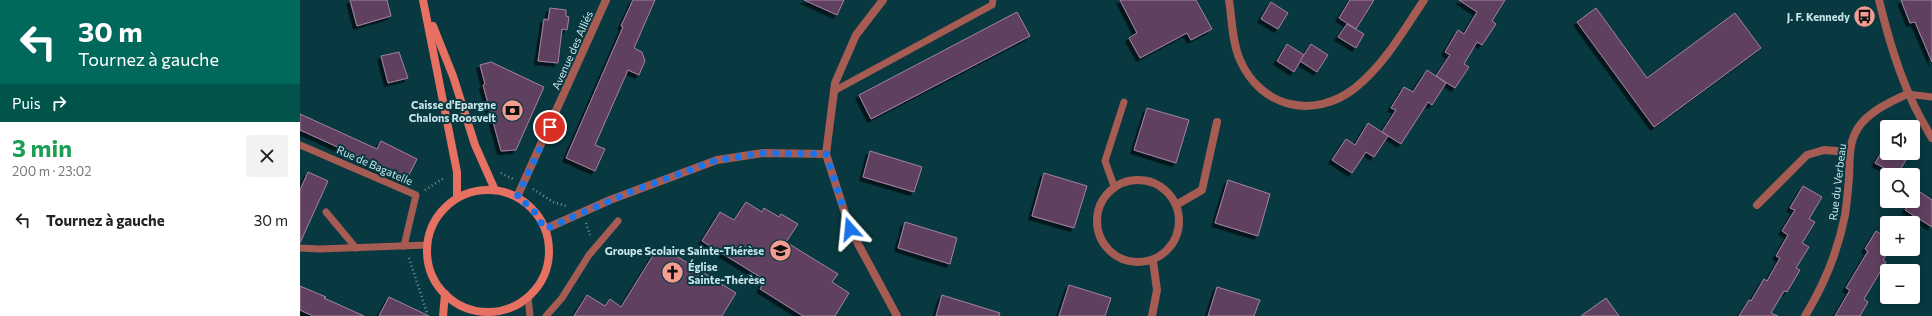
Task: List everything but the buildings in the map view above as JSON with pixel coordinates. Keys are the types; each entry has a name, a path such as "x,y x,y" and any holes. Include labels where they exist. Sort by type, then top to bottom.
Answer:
{"main road":[{"path":"423,0 453,76 475,146 495,190"},
{"path":"426,9 457,172 457,198"},
{"path":"495,190 517,197 532,208 545,229 549,258 545,273 538,286 528,297 517,305 488,314 459,304 445,294 430,272 427,258 427,245 434,222 440,213 457,198 469,192 495,190"},
{"path":"442,316 445,294"}],"street":[{"name":"Avenue des Alliés","path":"517,197 606,0"},
{"path":"883,0 856,35 835,83 826,154 850,229 897,316"},
{"path":"1230,0 1239,58 1248,74 1260,89 1272,98 1290,104 1305,106 1317,106 1331,102 1355,88 1379,64 1424,0"},
{"path":"1879,0 1893,53 1907,94 1932,138"},
{"name":"Rue du Verbeau","path":"1805,316 1825,279 1837,247 1845,215 1850,152 1854,136 1865,119 1874,112 1907,94"},
{"path":"1176,205 1202,190 1217,122"},
{"path":"1757,205 1807,155 1824,150 1850,152"},
{"path":"545,229 617,198 717,160 763,153 826,154"},
{"path":"1138,179 1161,186 1176,205 1180,227 1171,247 1153,261 1129,262 1108,251 1096,229 1099,205 1114,186 1138,179"},
{"path":"1152,316 1157,290 1153,261"}],"lane":[{"path":"834,91 992,5 993,0"},
{"path":"1907,94 1932,97"},
{"path":"1114,186 1105,161 1124,102"},
{"name":"Rue de Bagatelle","path":"300,145 416,195 404,246"},
{"path":"326,212 356,248"},
{"path":"546,316 562,298 589,255 618,221"},
{"path":"300,248 356,248 427,245"},
{"path":"528,297 530,316"}],"path":[{"path":"404,246 428,316"}],"place":[{"name":"J. F. Kennedy","path":"1865,16"},
{"name":"Caisse d'Epargne Chalons Roosvelt","path":"512,110"},
{"name":"Groupe Scolaire Sainte-Thérèse","path":"780,250"},
{"name":"Église Sainte-Thérèse","path":"673,272"}],"route":[{"path":"550,127 517,197 532,208 545,229 610,200 717,160 763,153 826,154 850,229"}]}
